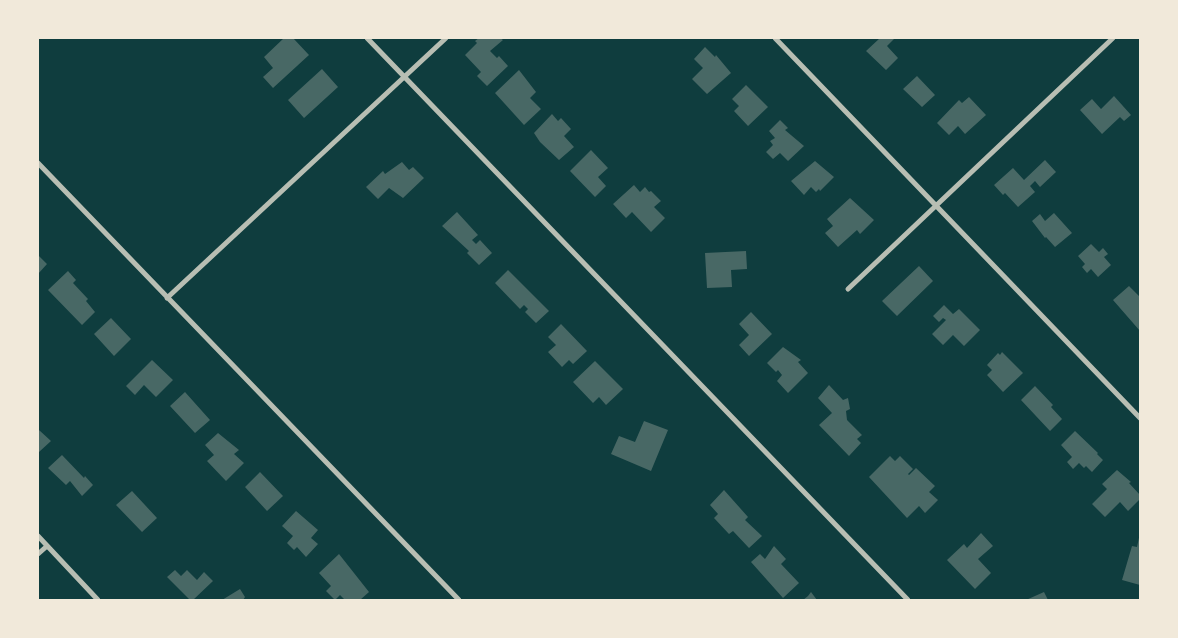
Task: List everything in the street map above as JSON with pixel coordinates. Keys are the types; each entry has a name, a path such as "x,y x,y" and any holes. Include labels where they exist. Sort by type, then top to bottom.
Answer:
{"street":[{"path":"367,38 908,600"},
{"path":"167,298 446,38"},
{"path":"776,38 1140,418"},
{"path":"848,289 1113,38"},
{"path":"38,163 459,600"},
{"path":"38,536 98,600"},
{"path":"38,554 47,546"}],"building":[{"path":"284,38 293,38 309,55 273,88 263,77 273,68 264,57"},
{"path":"479,38 500,38 503,40 490,51 497,58 499,56 508,66 487,86 477,76 481,72 465,55 477,43 475,41"},
{"path":"880,38 895,38 887,46 898,58 886,70 866,51"},
{"path":"705,47 715,57 716,55 731,73 707,94 692,79 703,68 694,59"},
{"path":"322,69 338,87 304,118 288,100"},
{"path":"519,70 536,92 530,98 541,109 524,125 495,93"},
{"path":"917,76 935,95 922,107 903,89"},
{"path":"746,85 768,107 748,126 734,111 739,106 732,99"},
{"path":"1114,96 1131,115 1124,121 1120,117 1102,134 1080,110 1092,99 1101,109"},
{"path":"969,97 986,115 965,134 958,126 949,135 937,123 959,100 962,103"},
{"path":"552,114 558,121 561,118 571,129 564,136 574,147 559,160 540,142 534,133"},
{"path":"780,120 788,128 785,130 804,146 788,161 780,153 773,159 766,152 773,145 770,141 775,138 769,131"},
{"path":"591,150 608,168 598,177 606,186 595,197 570,171"},
{"path":"1045,160 1056,172 1040,187 1035,181 1030,186 1035,192 1018,207 1005,193 1003,195 994,185 1013,168 1024,180"},
{"path":"815,161 834,177 820,191 819,189 816,192 811,187 804,195 791,181"},
{"path":"402,162 409,170 413,167 424,178 403,198 389,188 378,199 366,187 383,171 385,174"},
{"path":"634,185 640,192 645,187 661,201 654,207 665,218 651,232 632,212 626,218 613,204"},
{"path":"850,198 874,220 860,234 857,230 838,247 825,233 833,226 827,219"},
{"path":"457,212 478,235 472,240 476,244 480,240 492,253 479,265 467,253 469,251 442,226"},
{"path":"1054,213 1072,233 1055,247 1045,238 1032,221 1040,214 1045,221"},
{"path":"1091,244 1099,252 1103,248 1108,254 1104,257 1111,265 1098,277 1091,269 1087,273 1082,267 1085,264 1078,256"},
{"path":"746,251 747,269 731,270 732,287 707,288 705,253"},
{"path":"38,255 47,264 38,274"},
{"path":"919,266 933,281 897,316 882,301"},
{"path":"508,270 549,311 536,323 525,312 528,309 524,305 520,309 495,283"},
{"path":"68,271 76,280 73,283 88,299 86,301 95,312 82,325 48,290"},
{"path":"1129,286 1140,297 1140,331 1113,300"},
{"path":"944,305 953,314 959,309 980,330 964,346 953,335 943,345 932,334 946,320 943,318 939,322 933,316"},
{"path":"751,312 772,334 749,356 739,345 749,335 739,324"},
{"path":"111,318 131,339 114,356 94,334"},
{"path":"561,324 587,351 573,364 569,360 562,367 548,352 556,345 548,337"},
{"path":"783,347 801,360 798,362 808,373 788,393 777,381 782,375 767,363"},
{"path":"1002,352 1023,373 1003,392 987,375 992,370 987,365 998,353 1000,355"},
{"path":"152,360 173,380 156,397 144,385 135,395 126,386"},
{"path":"595,361 623,389 606,405 599,397 593,403 573,382"},
{"path":"829,385 843,400 848,398 850,409 846,411 847,420 862,435 857,439 861,443 849,456 819,425 832,413 818,398"},
{"path":"1035,386 1053,405 1051,407 1062,419 1050,431 1021,400"},
{"path":"185,392 210,420 195,433 170,406"},
{"path":"644,421 668,430 651,471 611,454 619,436 635,442"},
{"path":"38,431 51,441 39,452"},
{"path":"1075,431 1103,460 1092,472 1086,466 1084,468 1079,463 1073,469 1067,462 1072,457 1061,445"},
{"path":"218,433 239,450 234,454 244,463 226,481 207,461 214,455 205,445"},
{"path":"62,455 93,485 82,496 70,481 66,485 48,468"},
{"path":"890,456 895,461 900,456 913,469 909,475 916,468 935,486 929,492 938,500 925,513 919,506 907,518 869,477"},
{"path":"1117,470 1131,482 1129,483 1140,495 1140,499 1128,511 1120,502 1105,517 1092,504 1107,489 1102,484"},
{"path":"260,472 283,496 267,511 245,487"},
{"path":"724,490 748,517 745,520 762,536 749,548 733,531 729,534 714,518 718,514 710,505"},
{"path":"132,491 157,518 142,532 116,505"},
{"path":"296,511 318,530 311,538 318,544 306,557 297,547 294,550 287,543 293,536 282,526"},
{"path":"981,533 993,546 978,559 991,573 975,589 947,560 964,544 967,548"},
{"path":"1140,533 1140,585 1122,580 1132,546 1137,547"},
{"path":"774,546 786,559 781,564 799,583 783,598 751,562 760,554 765,559"},
{"path":"339,554 369,592 360,600 345,600 340,595 335,600 326,591 331,586 319,573"},
{"path":"175,570 181,576 187,570 197,580 204,572 213,581 193,600 190,600 167,577"},
{"path":"240,589 245,597 243,600 222,600"},
{"path":"811,592 817,600 803,600 808,596"},
{"path":"1044,592 1048,600 1026,600"}]}
